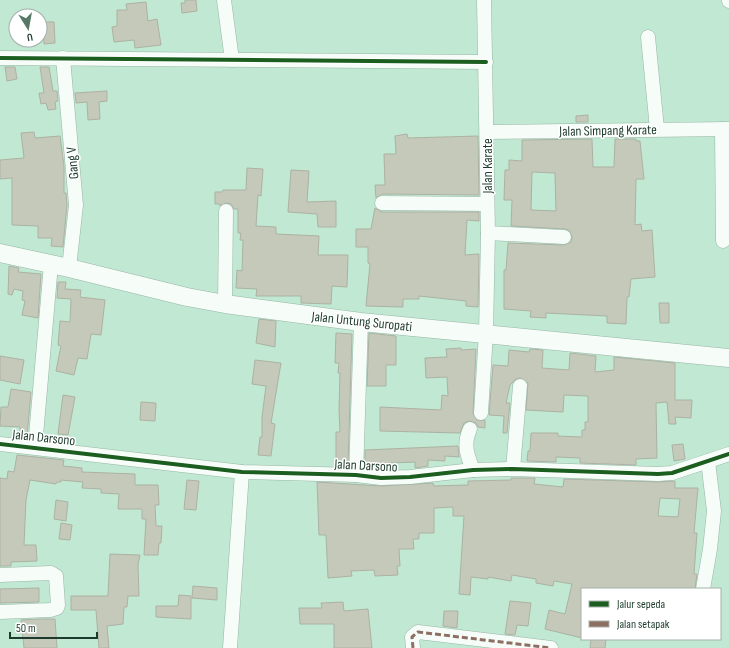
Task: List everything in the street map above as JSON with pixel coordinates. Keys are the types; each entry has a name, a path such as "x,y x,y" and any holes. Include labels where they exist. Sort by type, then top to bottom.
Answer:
{"main road":[{"name":"Jalan Untung Suropati","path":"0,253 69,268 187,297 224,304 361,322 486,333 729,358"}],"street":[{"path":"224,0 232,60"},
{"name":"Jalan Karate","path":"482,414 486,333 488,233 484,0"},
{"path":"648,37 657,129"},
{"path":"0,58 486,62"},
{"name":"Gang V","path":"63,58 76,205 69,268"},
{"path":"723,241 726,129"},
{"name":"Jalan Simpang Karate","path":"487,132 726,129"},
{"path":"382,203 488,204"},
{"path":"224,304 226,211"},
{"path":"488,233 564,237"},
{"path":"35,447 51,264"},
{"path":"356,475 361,322"},
{"path":"513,469 520,386"},
{"path":"470,429 466,441 466,450 472,470"},
{"name":"Jalan Darsono","path":"0,444 242,472 356,475 381,478 410,477 472,470 513,469 658,474 672,472 729,454"},
{"path":"703,588 714,518 708,461"},
{"path":"230,648 242,472"},
{"path":"0,576 51,573 56,576 58,604 57,608 50,610 0,612"},
{"path":"412,648 412,637 418,632 551,648"}],"building":[{"path":"185,0 196,0 197,11 182,13 181,3 185,3"},
{"path":"146,2 148,21 157,19 161,45 135,48 134,40 114,42 112,27 117,26 117,10 127,10 126,4"},
{"path":"48,22 54,22 55,43 48,44"},
{"path":"5,67 15,67 17,79 7,81"},
{"path":"40,67 49,67 53,91 57,91 58,101 55,102 56,109 48,110 46,103 41,104 39,93 44,93"},
{"path":"107,91 107,101 99,102 100,119 88,120 87,102 76,103 75,93"},
{"path":"588,115 588,122 576,122 576,116"},
{"path":"34,132 35,138 60,136 64,166 64,193 66,193 67,205 63,247 51,246 52,238 38,238 38,226 12,225 12,178 0,179 0,160 24,158 21,133"},
{"path":"407,134 408,138 478,136 479,195 382,194 376,198 375,185 385,185 384,154 396,154 395,136"},
{"path":"592,139 593,167 614,167 615,139 636,139 636,141 640,141 644,179 636,179 635,225 641,224 642,231 652,230 655,277 631,279 629,297 627,297 626,324 607,323 607,316 546,313 546,318 530,317 531,311 504,309 504,270 506,270 508,243 564,245 571,242 572,237 569,230 565,229 511,226 512,200 504,200 505,170 509,170 509,160 522,161 522,140","holes":["532,172 555,173 556,211 531,210"]},
{"path":"247,168 263,169 261,196 258,195 256,226 276,227 276,234 319,236 318,255 348,255 347,287 332,286 331,304 301,303 301,296 256,296 257,289 236,288 237,270 242,271 243,240 240,240 241,233 238,233 238,209 234,209 231,204 226,203 220,206 220,204 215,204 215,192 222,192 223,190 246,190"},
{"path":"291,170 309,171 307,202 336,201 336,227 318,227 317,214 288,212"},
{"path":"375,208 382,212 479,212 479,221 467,220 465,255 479,254 478,307 466,306 466,301 419,296 419,299 403,299 403,307 366,306 370,264 368,263 368,247 356,247 356,229 371,229"},
{"path":"9,266 19,268 18,272 41,274 38,318 22,315 25,301 22,300 23,291 14,289 12,295 8,294"},
{"path":"58,282 66,282 65,289 81,290 80,297 105,300 101,335 91,334 87,359 78,358 74,375 56,371 61,346 58,345 60,321 70,322 71,299 57,298"},
{"path":"659,303 669,303 669,323 660,323"},
{"path":"259,319 276,321 275,347 256,343"},
{"path":"336,333 352,334 348,465 336,465 336,432 340,432 340,373 338,373 339,363 335,363"},
{"path":"369,333 396,336 396,365 386,365 386,386 367,386"},
{"path":"461,348 461,350 476,349 473,413 477,420 485,420 485,428 478,427 476,423 469,421 464,423 460,433 380,431 380,407 441,410 442,395 448,396 447,377 426,378 425,358 447,357 446,349"},
{"path":"530,349 543,350 542,368 569,370 570,353 596,356 595,372 614,370 614,357 675,363 675,400 692,400 691,418 675,417 676,424 669,424 667,402 656,403 657,458 636,459 636,465 580,463 580,458 556,457 556,462 527,461 528,451 530,451 531,433 558,433 558,436 582,437 582,430 585,430 585,422 588,422 588,396 564,395 563,412 526,410 528,383 520,378 516,379 510,385 506,403 510,403 507,433 503,433 504,416 489,415 493,365 508,366 509,350 529,352"},
{"path":"0,356 24,360 20,384 0,380"},
{"path":"255,360 281,363 271,423 275,424 271,456 258,455 260,437 262,437 262,417 266,386 252,384"},
{"path":"11,389 31,392 27,436 20,435 20,427 0,426 1,407 8,407"},
{"path":"63,395 75,397 68,435 58,434"},
{"path":"141,402 156,403 155,421 140,420"},
{"path":"683,444 685,459 674,461 672,445"},
{"path":"458,446 459,457 445,456 445,461 428,460 428,466 415,468 415,462 365,464 365,450"},
{"path":"17,455 64,460 63,466 82,468 82,472 135,474 135,485 158,485 159,505 155,505 156,526 162,526 161,543 159,543 158,555 144,555 146,519 142,519 142,509 118,509 119,494 101,493 101,489 82,488 83,482 61,480 61,482 57,482 56,484 30,480 26,500 24,545 36,545 37,561 11,562 11,566 0,566 0,478 7,479 8,471 14,472"},
{"path":"535,478 534,484 563,487 564,479 658,482 675,481 675,488 698,488 694,533 697,533 694,574 697,574 695,588 581,588 581,638 545,629 549,610 565,614 572,584 554,581 553,586 536,583 536,579 512,575 511,581 488,577 488,579 471,577 470,595 459,594 464,516 453,516 453,507 434,508 434,533 419,533 419,539 413,539 414,549 399,549 400,566 397,566 398,575 375,576 374,570 351,571 352,576 328,578 326,535 319,535 317,482 381,486 433,483 434,486 468,485 468,481","holes":["660,498 680,499 678,517 658,516"]},
{"path":"187,480 199,481 196,510 184,509"},
{"path":"56,500 68,502 66,521 54,519"},
{"path":"61,523 72,525 70,540 59,539"},
{"path":"110,554 140,555 138,565 139,596 128,596 127,607 124,607 123,624 107,626 109,648 99,648 96,610 71,610 71,596 108,596"},
{"path":"193,586 217,588 217,600 192,598"},
{"path":"39,588 39,602 0,603 0,589"},
{"path":"179,595 191,596 191,619 156,617 156,606 178,606"},
{"path":"510,601 531,603 528,626 517,625 515,635 505,634"},
{"path":"343,602 344,611 368,609 372,648 334,648 334,624 300,624 299,608 322,608 321,603"},
{"path":"444,611 458,611 457,628 443,626"},
{"path":"55,619 57,648 24,648 21,620"},
{"path":"591,640 606,640 605,648 590,648"}],"marked path":[{"path":"413,648 412,637 418,632 551,648"}],"cycle path":[{"path":"0,58 486,62"},
{"path":"0,444 242,472 356,475 381,478 410,477 473,470 513,469 658,474 672,473 729,454"}]}
